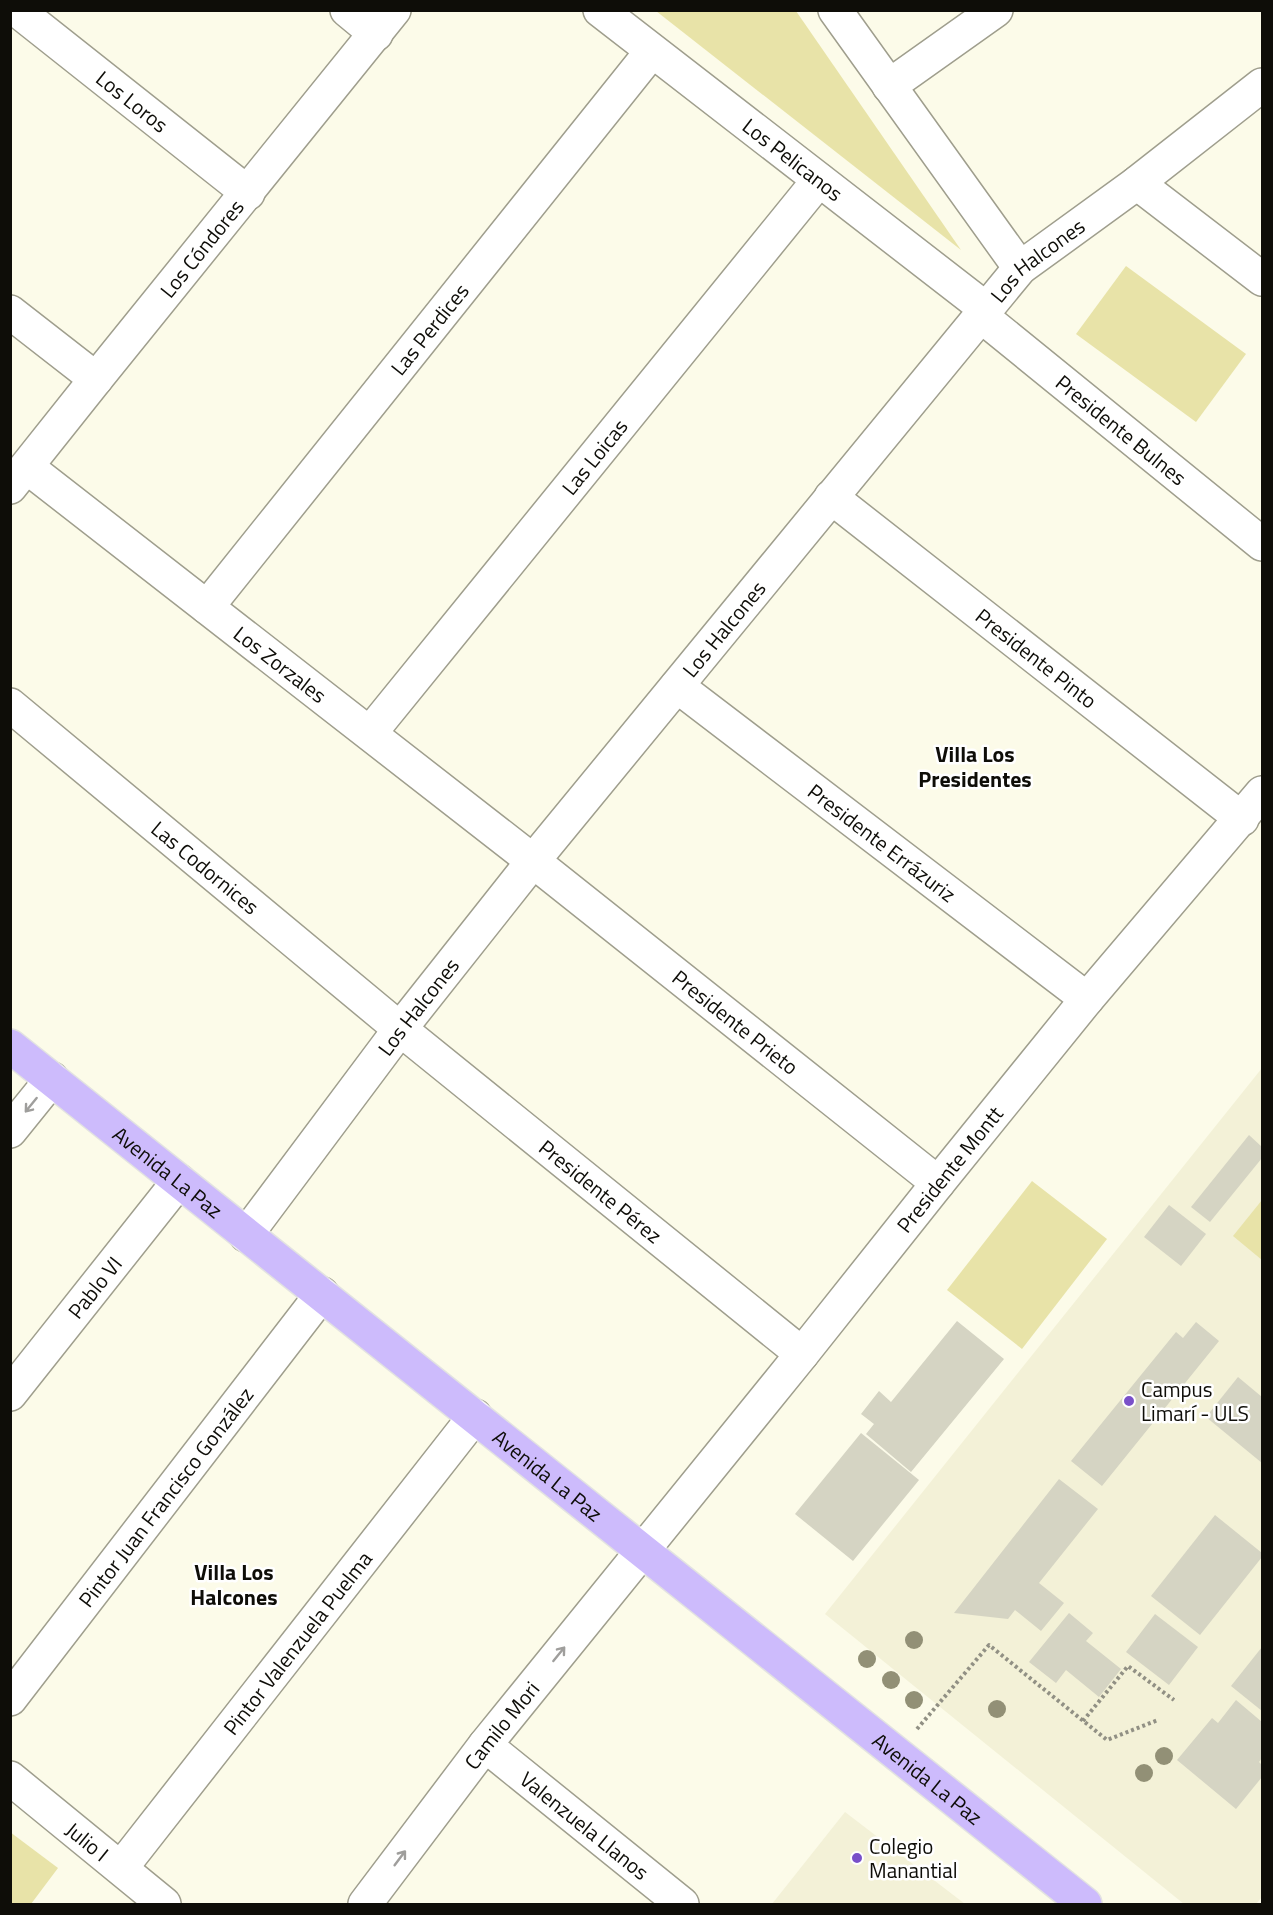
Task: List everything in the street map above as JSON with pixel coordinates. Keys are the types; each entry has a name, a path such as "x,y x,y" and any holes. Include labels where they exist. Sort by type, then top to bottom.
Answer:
{"main road":[{"name":"Avenida La Paz","path":"10,1046 1085,1905"}],"street":[{"name":"Los Loros","path":"17,10 248,193"},
{"path":"347,10 385,22"},
{"name":"Los Pelicanos","path":"600,10 819,180 983,312"},
{"path":"835,10 1020,268"},
{"path":"889,86 996,10"},
{"name":"Los Cóndores","path":"19,477 385,22"},
{"name":"Las Perdices","path":"207,607 652,51"},
{"name":"Los Halcones","path":"246,1235 400,1029 533,861 1020,268 1137,183 1263,85"},
{"name":"Las Loicas","path":"370,733 819,180"},
{"path":"1137,183 1263,279"},
{"path":"10,312 96,379"},
{"name":"Presidente Bulnes","path":"983,312 1263,544"},
{"name":"Los Zorzales","path":"19,477 207,607 533,861"},
{"name":"Presidente Pinto","path":"831,497 1242,819"},
{"name":"Presidente Errázuriz","path":"677,686 1087,999"},
{"name":"Las Codornices","path":"10,705 400,1029"},
{"name":"Presidente Montt","path":"643,1551 1087,999 1263,793"},
{"name":"Presidente Prieto","path":"533,861 938,1183"},
{"name":"Presidente Pérez","path":"400,1029 802,1354"},
{"path":"10,1131 52,1079"},
{"name":"Pablo VI","path":"10,1394 179,1181"},
{"name":"Pintor Juan Francisco González","path":"10,1699 322,1294"},
{"name":"Pintor Valenzuela Puelma","path":"121,1868 475,1416"},
{"name":"Camilo Mori","path":"370,1903 485,1745 643,1551"},
{"name":"Valenzuela Llanos","path":"485,1745 682,1905"},
{"name":"Julio I","path":"10,1778 165,1905"}],"path":[{"path":"895,1754 989,1645 1107,1740 1158,1720"},
{"path":"1083,1720 1128,1666 1174,1700"}],"shaded area":[{"path":"656,11 796,11 961,250"},
{"path":"1126,266 1246,354 1196,422 1076,334"},
{"name":"Campus Limarí - ULS","path":"1262,1068 1262,1897 1256,1904 1184,1904 825,1614"},
{"path":"1032,1181 1107,1239 1022,1349 947,1290"},
{"path":"1262,1200 1262,1260 1233,1236"},
{"name":"Colegio Manantial","path":"845,1812 965,1904 772,1904"},
{"path":"10,1832 58,1868 31,1904 11,1904"}],"building":[{"path":"1249,1135 1262,1147 1262,1158 1210,1222 1191,1207"},
{"path":"1169,1205 1206,1234 1181,1266 1144,1237"},
{"path":"957,1321 1004,1359 911,1472 866,1434 874,1424 861,1414 879,1391 891,1402"},
{"path":"1196,1322 1219,1341 1102,1486 1071,1461 1176,1332 1183,1338"},
{"path":"1238,1377 1262,1397 1262,1463 1206,1417"},
{"path":"861,1433 919,1480 853,1561 795,1514"},
{"path":"1059,1479 1098,1509 1039,1583 1064,1603 1041,1631 1015,1610 1008,1619 954,1613"},
{"path":"1215,1515 1262,1553 1262,1557 1200,1635 1151,1596"},
{"path":"1069,1613 1093,1633 1086,1641 1121,1669 1099,1697 1066,1670 1056,1683 1029,1662"},
{"path":"1155,1614 1198,1647 1169,1685 1126,1652"},
{"path":"1262,1647 1262,1711 1231,1686"},
{"path":"1236,1700 1262,1722 1262,1758 1259,1762 1262,1765 1262,1777 1236,1809 1177,1760 1212,1718 1218,1723"}],"place":[{"name":"Campus Limarí - ULS","path":"1129,1401"},
{"name":"Colegio Manantial","path":"857,1858"}],"district":[{"name":"Villa Los Presidentes","path":"975,766"},
{"name":"Villa Los Halcones","path":"234,1584"}]}
